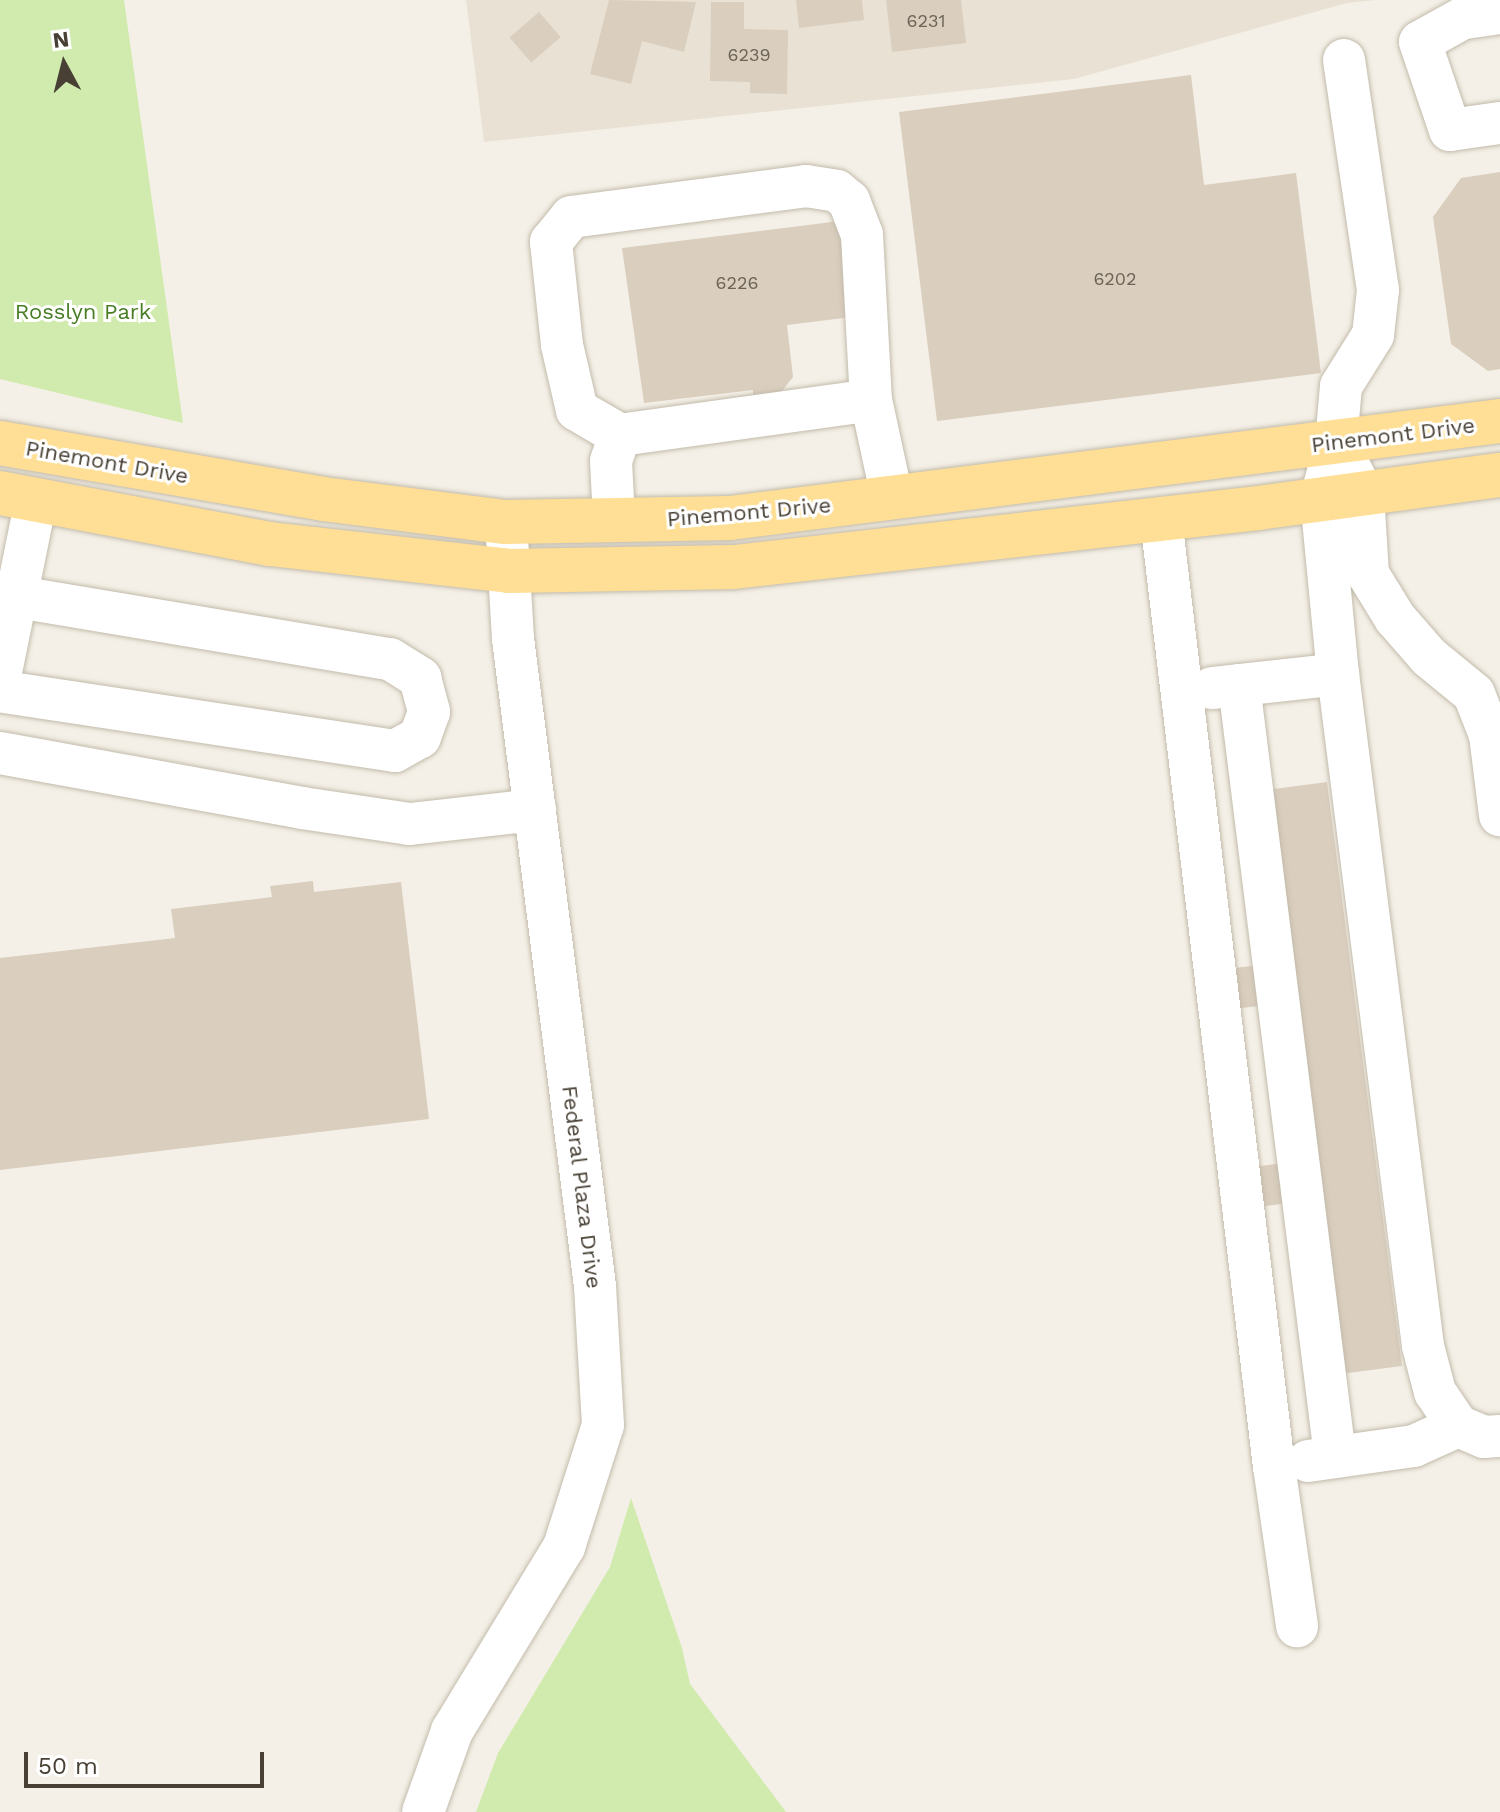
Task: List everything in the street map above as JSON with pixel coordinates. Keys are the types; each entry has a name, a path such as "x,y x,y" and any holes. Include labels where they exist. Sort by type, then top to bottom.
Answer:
{"main road":[{"name":"Pinemont Drive","path":"0,443 307,496 506,522 730,518 1500,421"},
{"path":"18,496 270,544 509,571 734,567 1161,519 1500,475"}],"street":[{"path":"1500,13 1463,18 1420,42 1450,130 1500,123"},
{"path":"1344,60 1378,290 1373,335 1341,386 1336,442 1342,495 1338,674 1423,1346 1435,1392 1458,1426 1484,1437 1500,1436"},
{"path":"871,400 620,435 577,410 565,358 551,242 558,228 571,217 806,186 837,191 849,201 862,235 871,400 892,497"},
{"path":"614,520 611,461 620,435"},
{"path":"1342,495 1368,574 1395,618 1429,657 1474,694 1490,735 1500,815"},
{"path":"0,677 18,496"},
{"path":"1161,519 1274,1466 1297,1626"},
{"name":"Federal Plaza Drive","path":"423,1812 452,1731 564,1547 603,1425 595,1286 513,639 506,522"},
{"path":"0,691 395,751 420,737 429,712 420,678 390,659 8,595"},
{"path":"1180,692 1338,674"},
{"path":"1239,685 1335,1456"},
{"path":"282,804 296,737"},
{"path":"0,753 410,824 535,810"},
{"path":"1274,1466 1414,1446 1458,1426"}],"shaded area":[{"path":"466,0 1375,0 1347,3 1074,79 484,142"}],"green space":[{"name":"Rosslyn Park","path":"0,0 124,0 183,423 0,379"},
{"path":"631,1498 682,1648 690,1684 786,1812 476,1812 498,1753 610,1567"}],"building":[{"path":"609,0 696,2 684,52 642,41 631,84 590,74"},
{"path":"796,0 862,0 864,20 799,28"},
{"path":"886,0 961,0 966,43 892,52"},
{"path":"711,2 744,2 744,29 788,30 787,94 750,93 750,82 710,81"},
{"path":"539,12 561,37 531,62 510,38"},
{"path":"1191,75 1204,185 1296,173 1321,373 937,421 899,112"},
{"path":"1500,172 1500,369 1488,371 1451,344 1433,217 1461,178"},
{"path":"840,221 852,317 787,325 793,377 778,396 753,398 753,390 644,403 622,248"},
{"path":"1327,782 1402,1366 1340,1374 1318,1199 1258,1207 1253,1167 1313,1159 1293,1002 1233,1009 1228,969 1288,961 1266,790"},
{"path":"313,881 314,892 401,882 429,1119 0,1170 0,958 175,938 171,909 272,897 270,886"}]}
